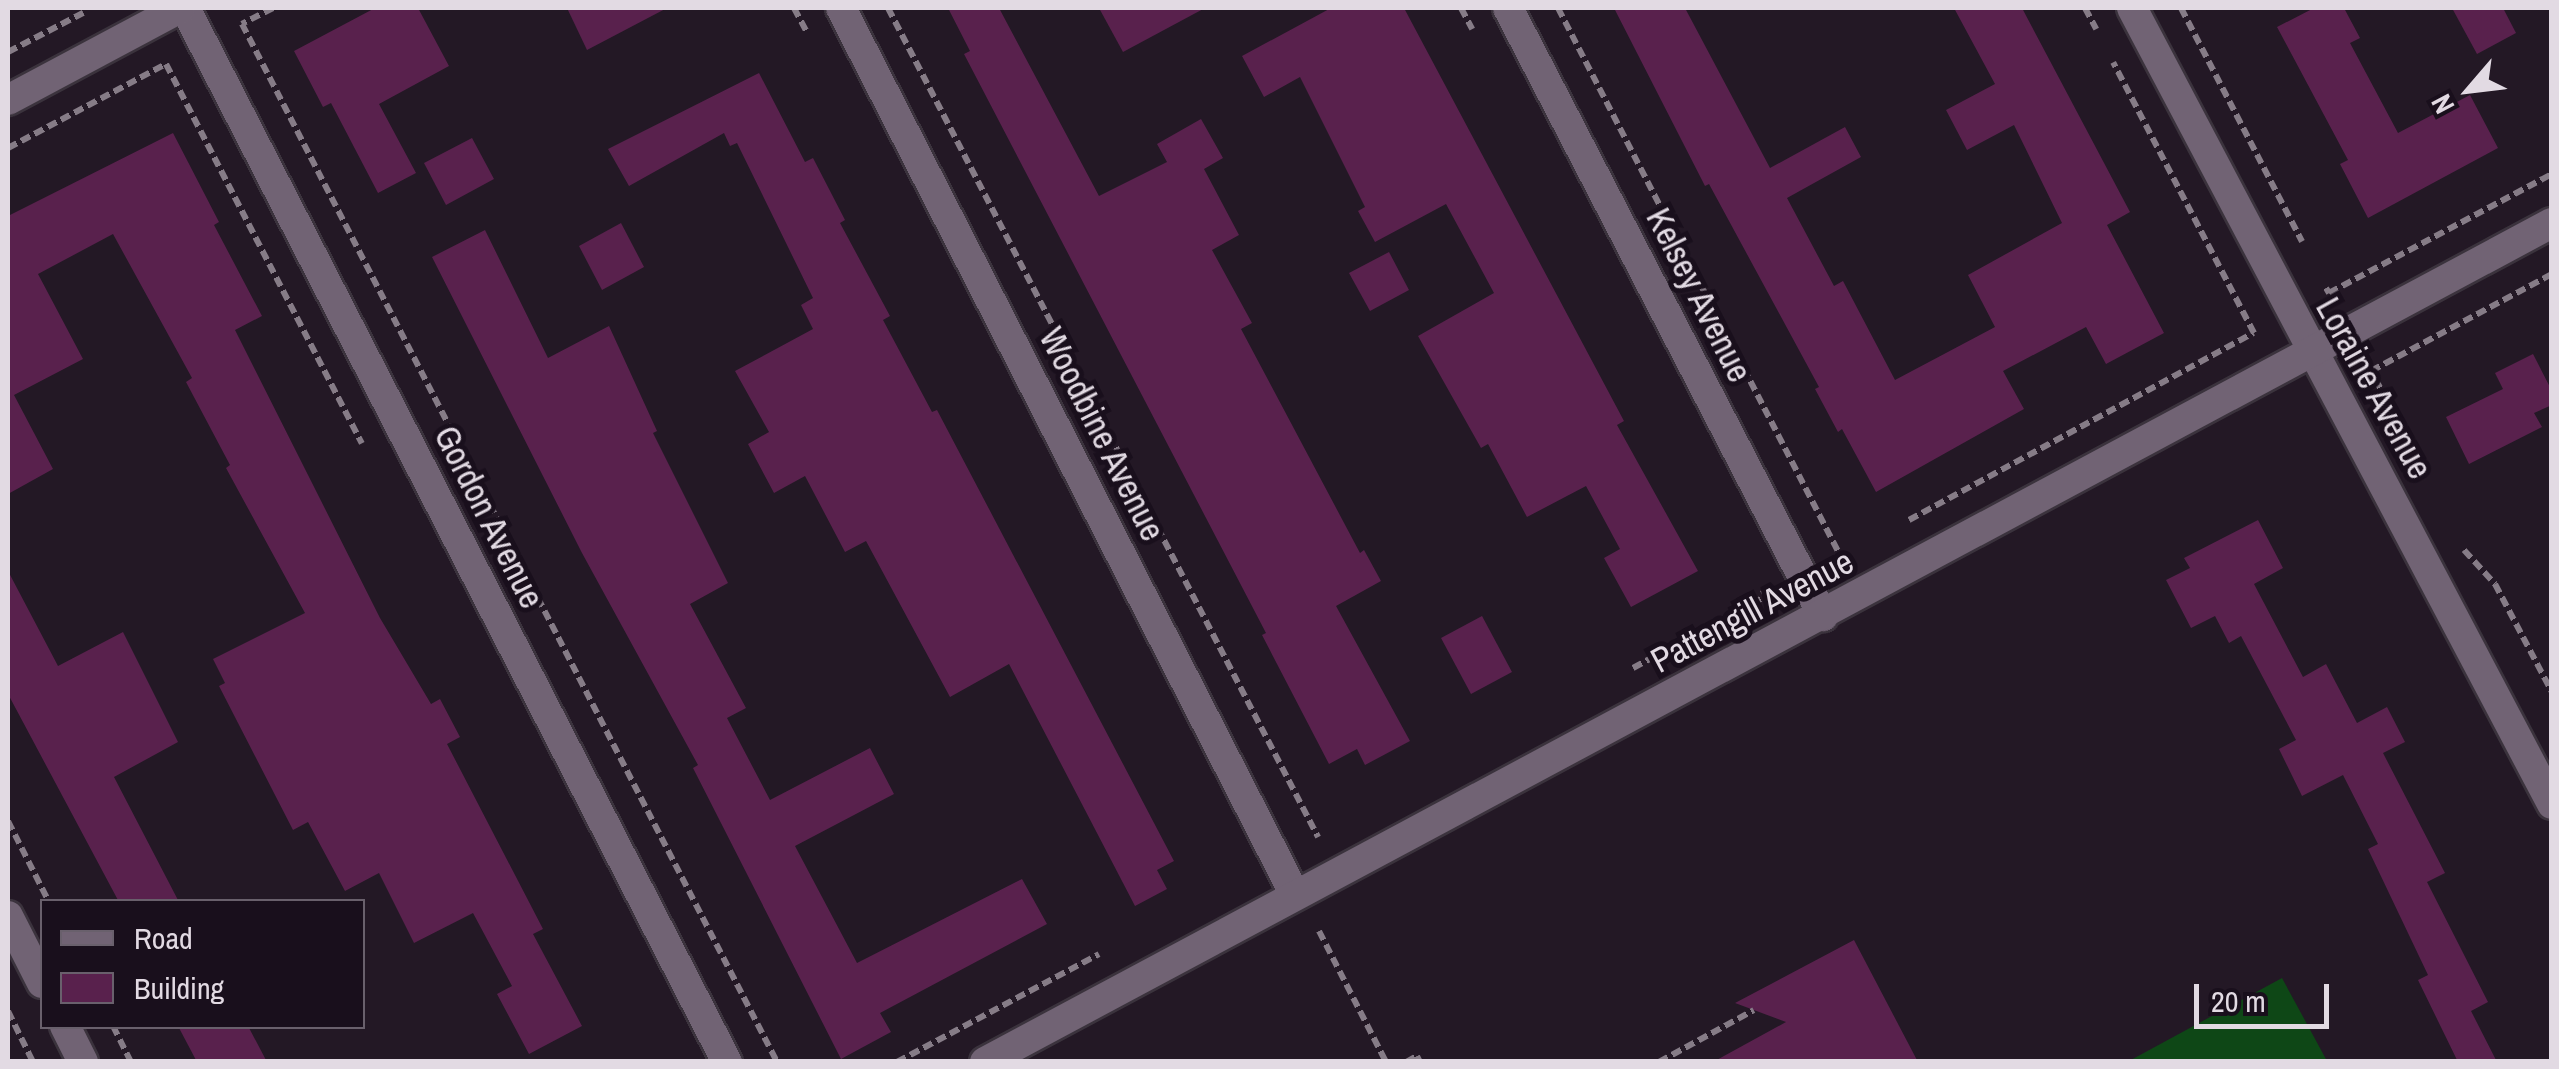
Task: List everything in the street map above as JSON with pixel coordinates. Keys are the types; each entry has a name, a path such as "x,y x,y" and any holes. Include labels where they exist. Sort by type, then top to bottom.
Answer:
{"street":[{"path":"8,100 182,8"},
{"name":"Gordon Avenue","path":"182,8 727,1062"},
{"name":"Woodbine Avenue","path":"842,8 1295,895"},
{"name":"Kelsey Avenue","path":"1508,8 1823,616"},
{"name":"Loraine Avenue","path":"2132,8 2290,314 2314,351 2552,804"},
{"name":"Pattengill Avenue","path":"986,1062 2552,224"},
{"path":"8,916 40,980"},
{"path":"66,1029 83,1062"}],"path":[{"path":"8,52 92,8"},
{"path":"273,8 242,24 777,1062"},
{"path":"794,8 812,43"},
{"path":"888,8 1316,838 1333,829"},
{"path":"1462,8 1479,42"},
{"path":"1558,8 1841,557 1858,548"},
{"path":"2085,8 2103,42"},
{"path":"2182,8 2303,243"},
{"path":"1893,529 2254,333 2112,59"},
{"path":"8,148 166,64 365,449"},
{"path":"2320,277 2329,294 2552,174"},
{"path":"2398,424 2371,371 2552,274"},
{"path":"2462,548 2496,584 2552,692"},
{"path":"1628,670 1766,596 1757,579"},
{"path":"8,821 47,899"},
{"path":"1319,931 1386,1062"},
{"path":"897,1062 1103,952"},
{"path":"1658,1062 1754,1010"},
{"path":"8,1011 33,1062"},
{"path":"116,1029 132,1062"},
{"path":"1406,1062 1417,1056 1420,1062"}],"green space":[{"path":"2282,978 2327,1061 2129,1061"}],"building":[{"path":"375,8 418,8 449,66 379,104 416,173 378,193 331,103 323,107 294,51"},
{"path":"567,8 667,8 587,50"},
{"path":"948,8 999,8 1099,196 1167,162 1157,144 1201,119 1223,158 1204,169 1239,235 1212,250 1252,323 1241,329 1360,553 1364,550 1381,581 1336,606 1410,741 1365,765 1357,749 1329,764 1262,635 1266,633 964,54 970,51"},
{"path":"1099,8 1205,8 1123,52"},
{"path":"1331,8 1404,8 1624,421 1617,425 1698,571 1631,607 1604,558 1620,549 1586,486 1527,517 1488,444 1481,448 1418,336 1494,293 1446,204 1375,242 1358,211 1365,207 1300,77 1264,97 1242,56"},
{"path":"1614,8 1685,8 1770,168 1845,127 1861,157 1787,198 1834,286 1843,281 1895,380 1995,327 1968,275 2062,223 2014,125 1967,150 1946,110 1995,84 1954,8 2022,8 2130,212 2107,225 2164,333 2106,364 2086,327 2003,371 2024,409 1876,492 1842,429 1838,432 1815,389 1819,387 1709,184 1705,186"},
{"path":"2314,8 2344,8 2360,38 2350,43 2398,133 2470,95 2498,148 2368,218 2340,164 2348,160 2277,27"},
{"path":"2452,8 2503,8 2516,33 2477,54"},
{"path":"759,73 805,162 813,158 845,220 840,223 890,316 883,320 932,412 937,410 1174,861 1157,870 1167,889 1135,906 1009,664 950,697 866,541 845,552 805,476 774,493 748,444 769,432 735,371 813,329 801,305 813,298 737,143 730,146 724,133 629,186 608,149"},
{"path":"173,133 219,222 214,225 262,316 235,330 380,618 431,704 440,699 460,737 447,744 543,929 533,934 582,1026 529,1054 497,994 512,986 473,913 414,943 379,873 345,891 308,822 293,830 219,686 225,683 213,659 305,613 226,468 230,465 186,382 192,378 113,234 38,274 83,359 14,395 53,469 8,494 8,216"},
{"path":"472,138 494,179 446,205 424,163"},
{"path":"621,223 644,267 602,290 579,246"},
{"path":"485,230 548,358 609,326 657,431 653,433 728,583 690,604 746,708 727,718 770,800 870,748 894,794 795,846 857,963 1022,879 1047,924 880,1013 891,1032 841,1059 693,768 698,765 582,553 432,257"},
{"path":"1389,252 1409,290 1370,311 1349,273"},
{"path":"2533,354 2552,391 2552,405 2534,413 2542,427 2469,464 2446,417 2503,389 2495,373"},
{"path":"2258,520 2283,568 2254,584 2303,677 2326,664 2357,723 2387,707 2405,742 2383,753 2445,873 2427,882 2488,1002 2471,1011 2497,1062 2458,1062 2418,980 2428,975 2368,849 2378,844 2343,775 2302,796 2279,749 2296,740 2241,636 2229,643 2215,616 2191,628 2166,580 2190,568 2184,558"},
{"path":"8,571 58,666 123,632 178,742 114,777 177,899 117,899 8,694"},
{"path":"1482,616 1512,672 1471,694 1441,638"},
{"path":"1854,940 1918,1062 1713,1062 1786,1022 1735,1003"},
{"path":"180,1029 250,1029 267,1062 197,1062"}]}
